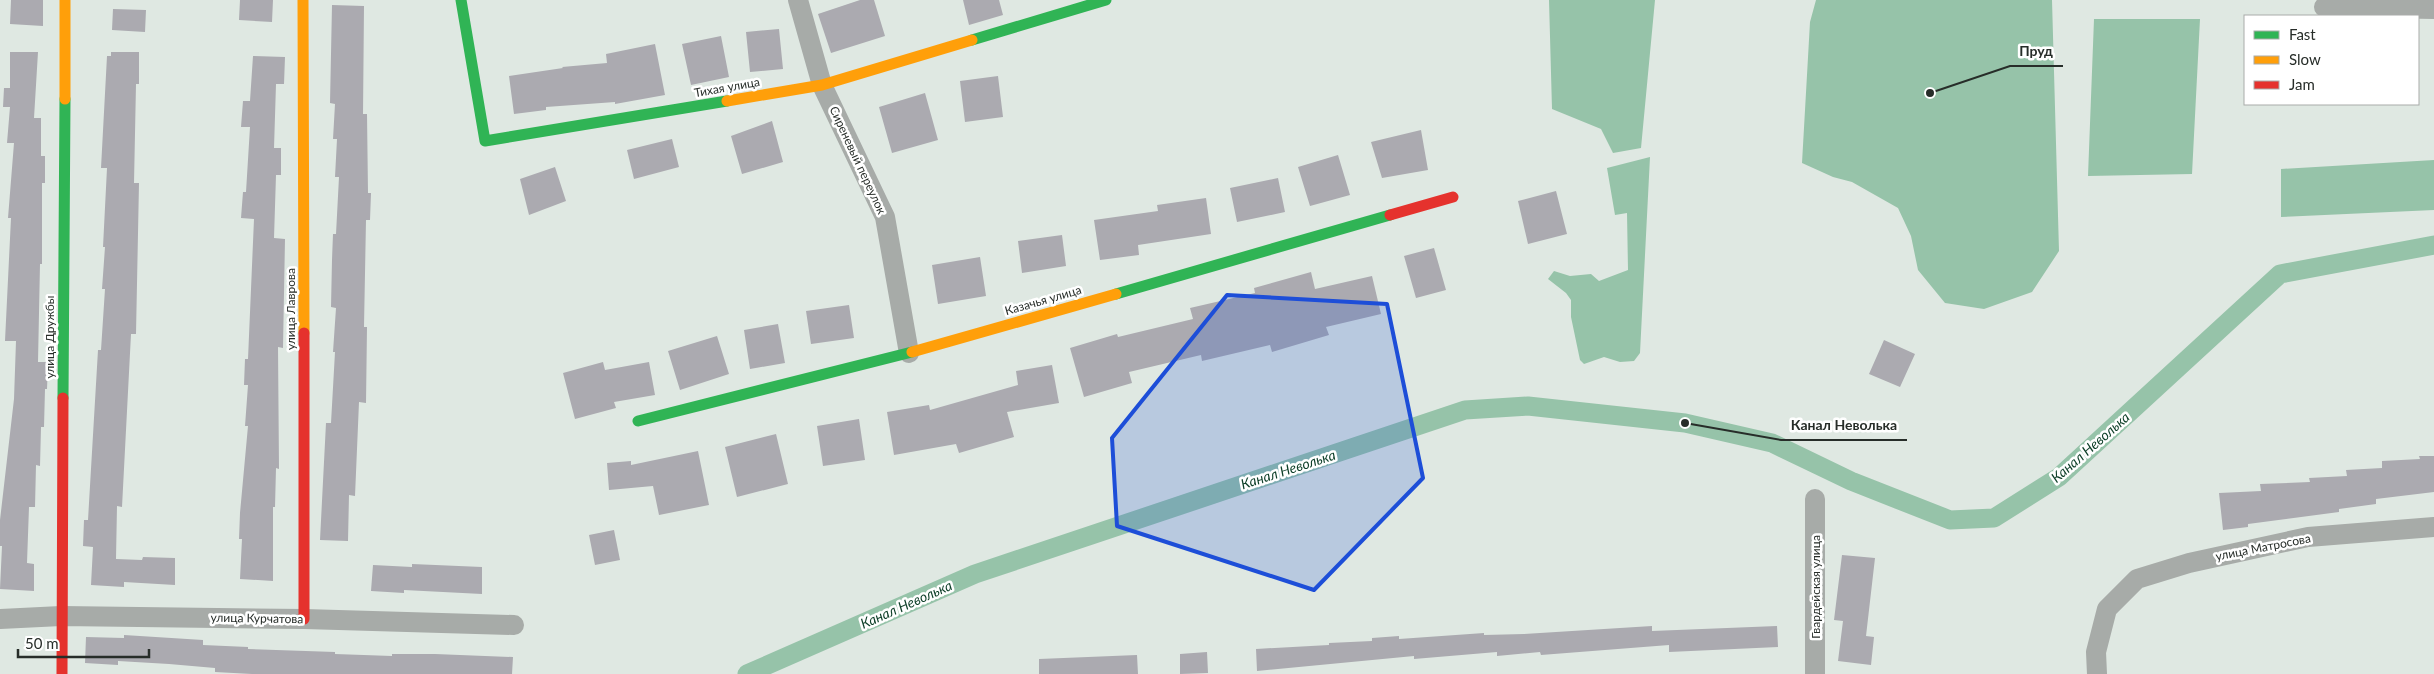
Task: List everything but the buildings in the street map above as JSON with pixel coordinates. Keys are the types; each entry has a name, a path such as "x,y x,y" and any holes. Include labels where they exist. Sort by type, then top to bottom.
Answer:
{"street":[{"name":"улица Дружбы","path":"62,674 65,0"},
{"name":"улица Лаврова","path":"303,0 304,619"},
{"name":"Тихая улица","path":"461,0 485,141 822,85 1106,0"},
{"name":"Сиреневый переулок","path":"798,0 822,85 885,217 909,353"},
{"path":"2324,7 2434,9"},
{"name":"Казачья улица","path":"638,422 909,353 1453,196"},
{"name":"Гвардейская улица","path":"1815,499 1815,674"},
{"name":"улица Матросова","path":"2097,674 2096,652 2107,609 2137,579 2189,563 2308,538 2434,527"},
{"name":"улица Курчатова","path":"0,619 61,616 304,619 514,625"}],"highlighted area":[{"path":"1227,295 1387,304 1423,478 1314,590 1117,526 1112,438"}],"shaded area":[{"path":"1549,0 1655,0 1641,148 1613,153 1601,129 1552,109"},
{"path":"1816,0 2052,0 2059,251 2032,292 1984,309 1945,303 1918,270 1911,236 1898,208 1852,182 1833,177 1802,163 1810,22"},
{"path":"2094,19 2200,19 2192,174 2088,176"},
{"path":"1650,157 1640,353 1634,361 1620,362 1604,357 1584,364 1580,360 1571,317 1571,300 1566,293 1548,279 1554,271 1570,276 1591,274 1599,281 1628,270 1627,213 1615,215 1607,168"},
{"path":"2434,160 2434,210 2281,217 2281,169"}],"waterway":[{"name":"Канал Неволька","path":"747,674 975,574 1465,410 1528,406 1685,423 1772,443 1851,481 1950,520 1994,518 2059,477 2280,274 2434,245"}],"traffic: fast":[{"path":"461,0 485,141 727,101"},
{"path":"972,40 1106,0"},
{"path":"63,398 65,99"},
{"path":"1116,294 1390,215"},
{"path":"638,421 912,352"}],"traffic: slow":[{"path":"65,0 65,99"},
{"path":"303,0 304,333"},
{"path":"727,101 822,85 972,40"},
{"path":"912,352 1116,294"}],"traffic: jam":[{"path":"1390,215 1453,197"},
{"path":"304,333 304,619"},
{"path":"62,674 63,398"}],"place":[{"name":"Пруд","path":"1930,93"},
{"name":"Канал Неволька","path":"1685,423"}]}
